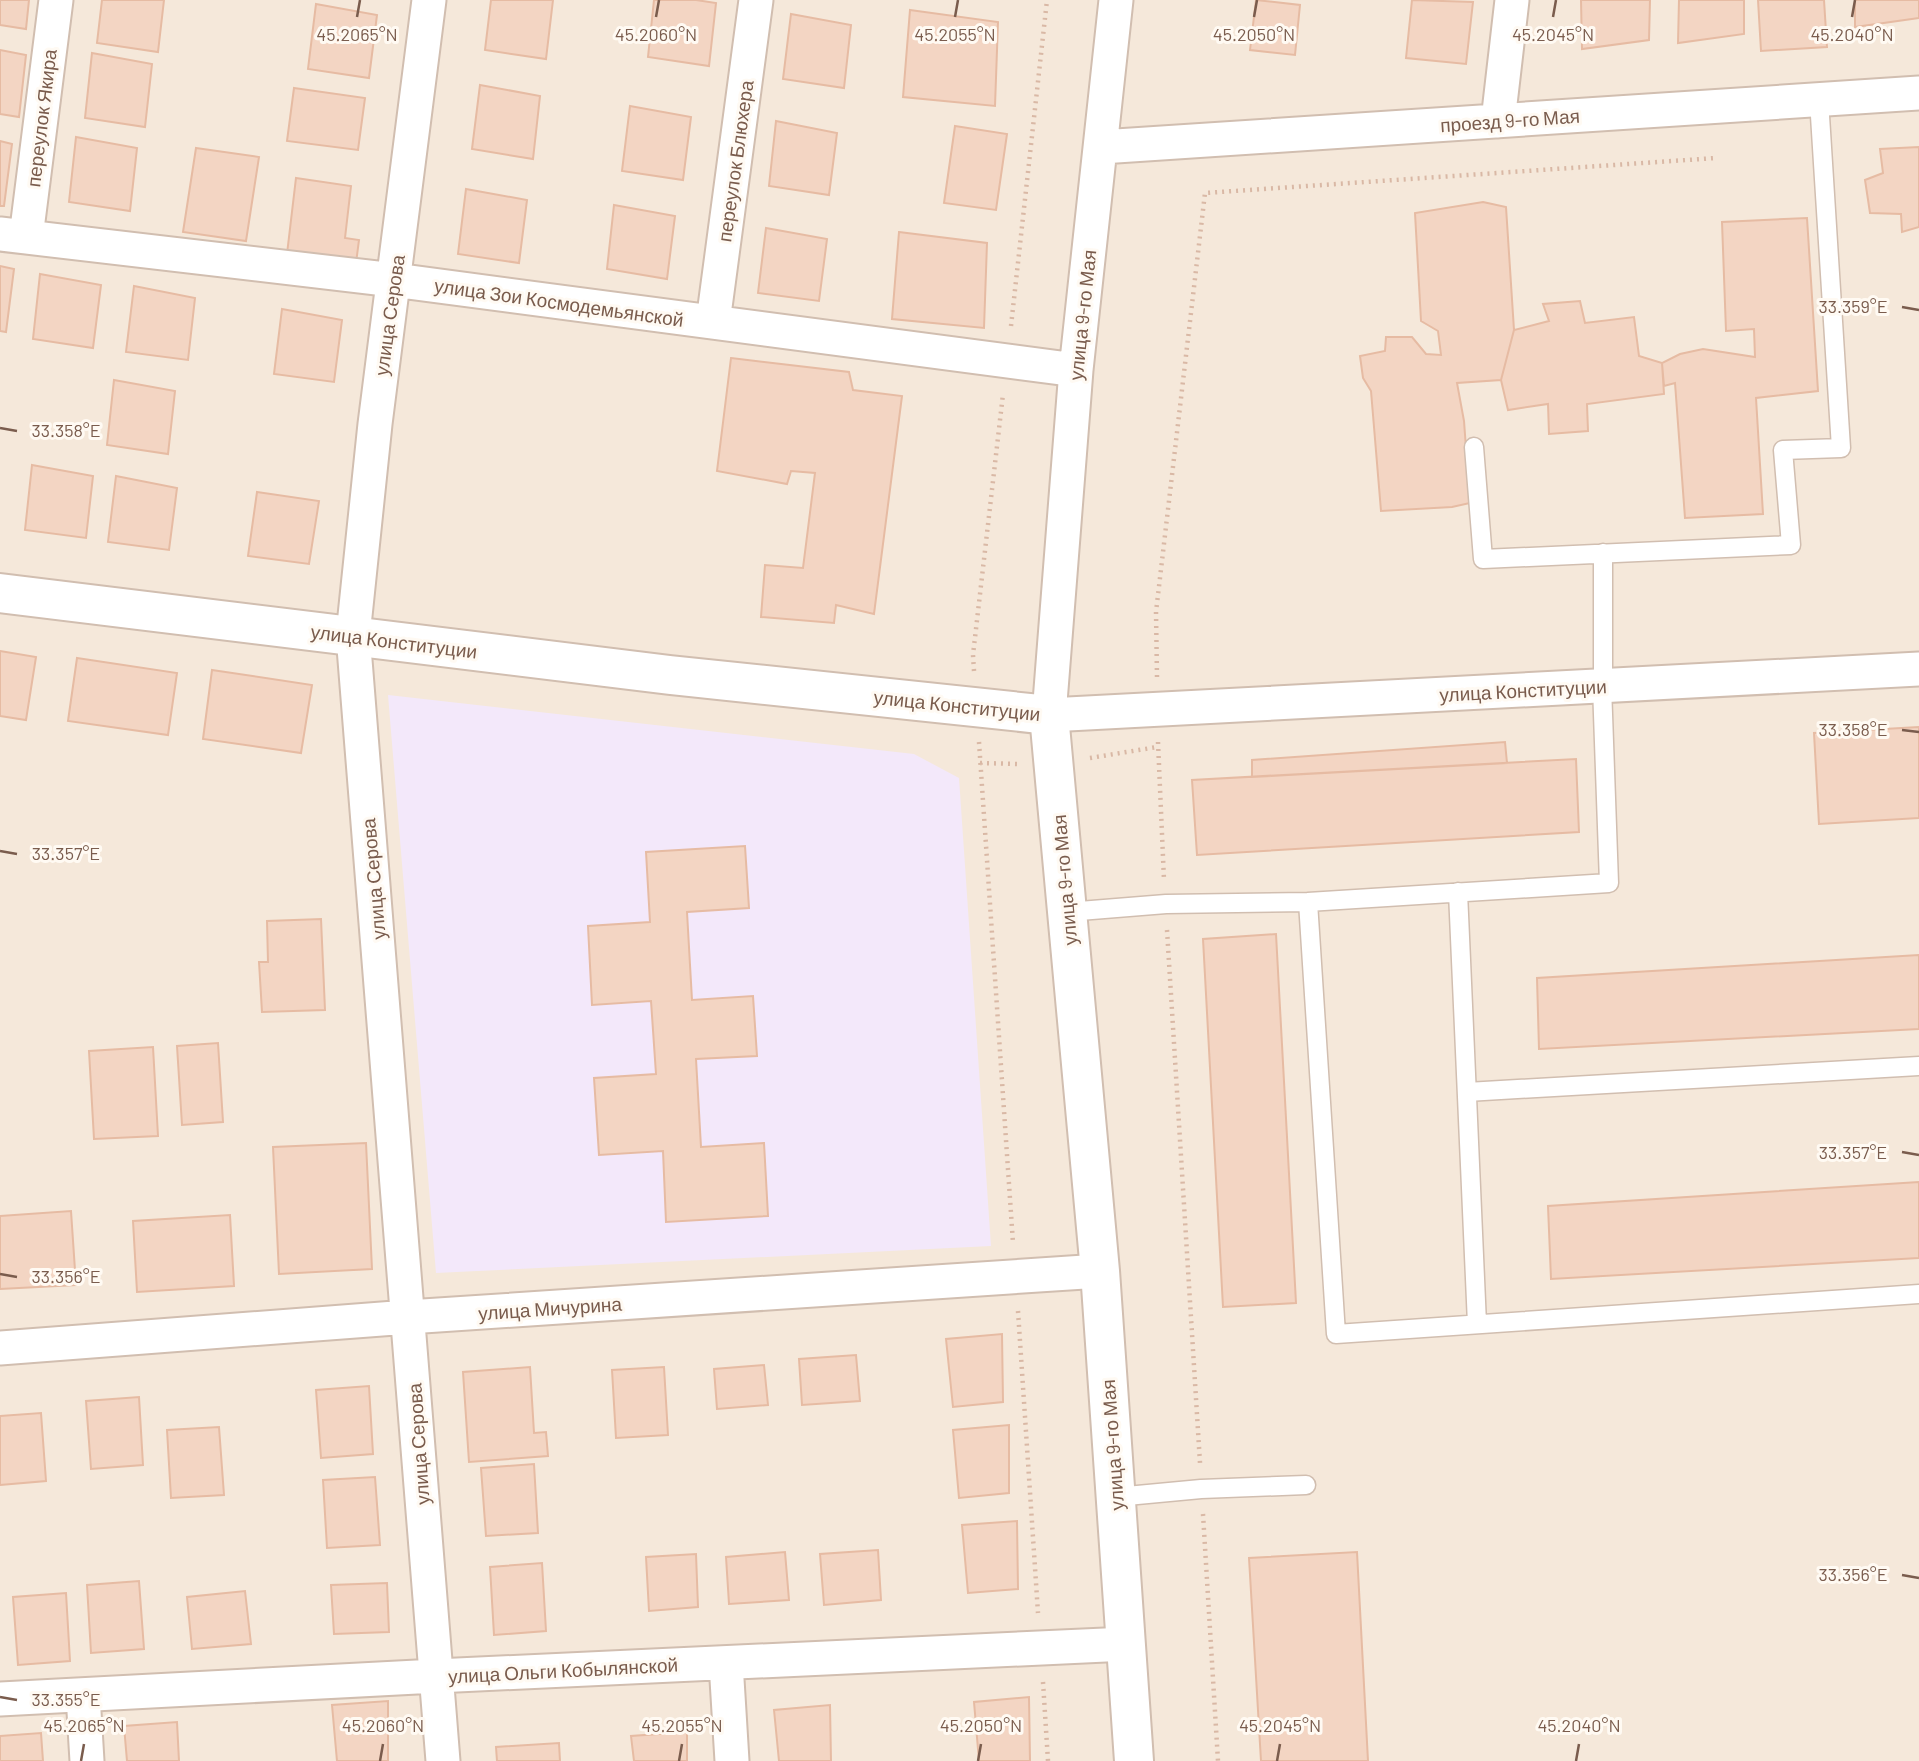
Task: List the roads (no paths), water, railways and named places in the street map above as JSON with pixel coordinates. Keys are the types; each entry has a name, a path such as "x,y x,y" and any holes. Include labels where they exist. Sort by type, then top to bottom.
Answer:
{"street":[{"name":"переулок Якира","path":"13,235 56,0"},
{"name":"улица Серова","path":"429,0 374,424 353,635 443,1761"},
{"name":"переулок Блюхера","path":"713,322 756,0"},
{"name":"улица 9-го Мая","path":"1116,0 1076,370 1049,715 1100,1271 1135,1761"},
{"path":"1499,121 1512,0"},
{"name":"проезд 9-го Мая","path":"1101,148 1919,93"},
{"name":"улица Зои Космодемьянской","path":"13,235 394,280 1076,370"},
{"name":"улица Конституции","path":"0,593 670,675 1049,715 1919,669"},
{"name":"улица Мичурина","path":"0,1348 408,1317 1100,1271"},
{"name":"улица Ольги Кобылянской","path":"0,1699 1127,1644"},
{"path":"726,1663 732,1761"},
{"path":"83,1695 87,1761"}],"lane":[{"path":"1474,447 1483,559 1791,545 1783,450 1841,448 1819,100"},
{"path":"1067,912 1166,904 1308,902 1609,883 1603,686 1604,553"},
{"path":"1458,892 1477,1324"},
{"path":"1308,902 1336,1334 1919,1294"},
{"path":"1467,1092 1919,1066"},
{"path":"1116,1497 1201,1489 1306,1485"}]}
